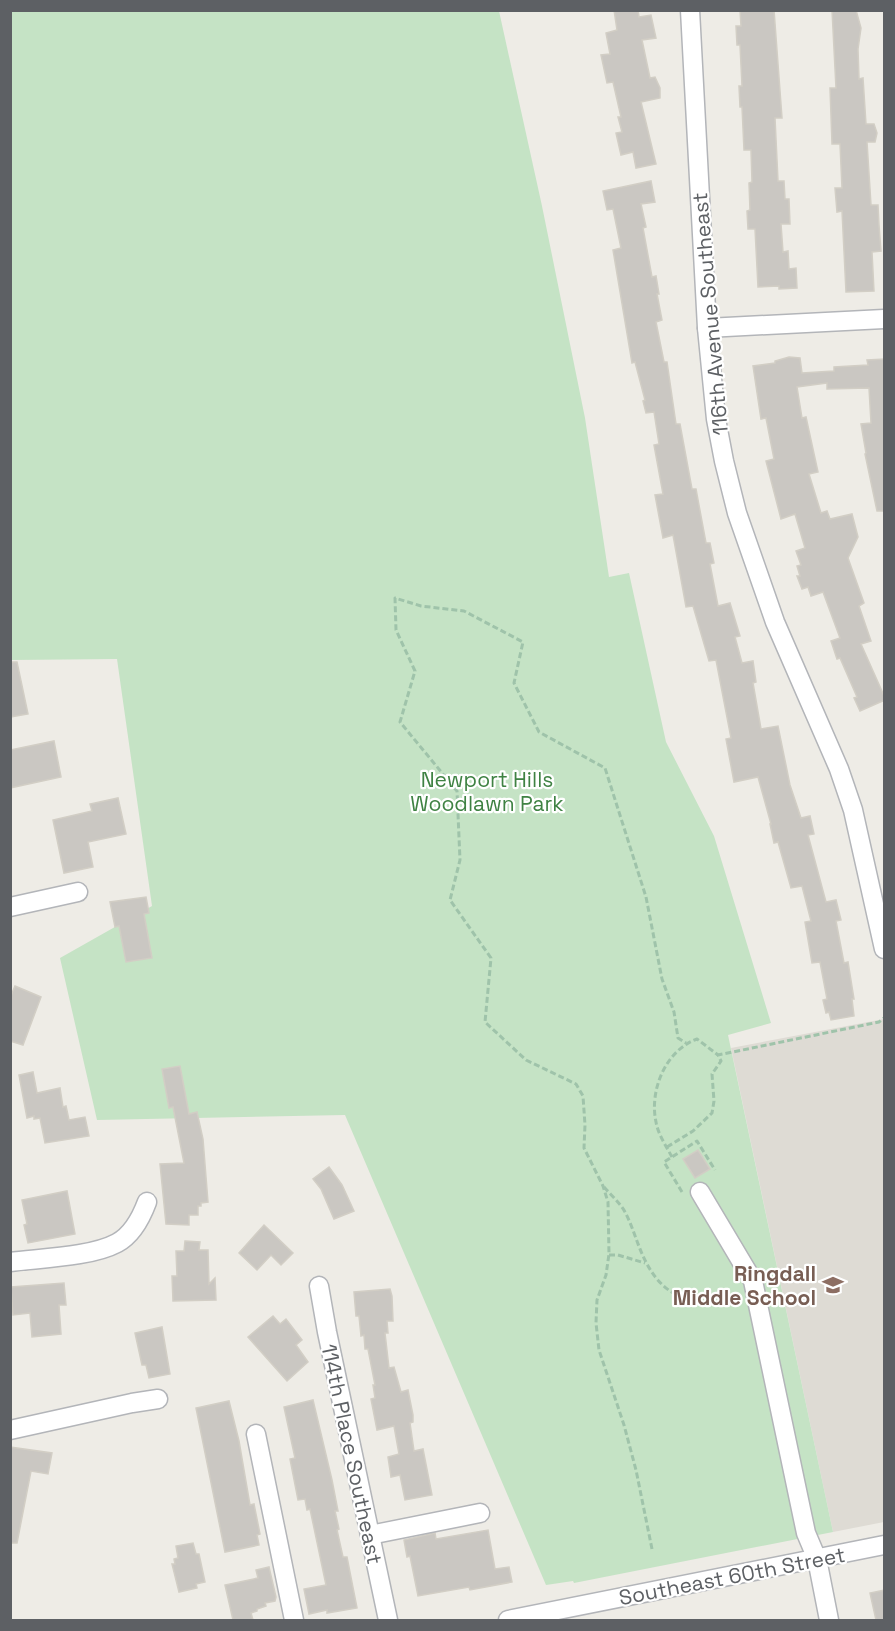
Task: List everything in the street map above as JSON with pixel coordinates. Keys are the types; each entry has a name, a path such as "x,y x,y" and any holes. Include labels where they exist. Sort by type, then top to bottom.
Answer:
{"street":[{"name":"116th Avenue Southeast","path":"690,10 707,328 716,418 724,461 737,513 775,622 839,769 853,810 879,896 885,950"},
{"path":"707,328 885,319"},
{"path":"10,907 78,892"},
{"path":"700,1192 753,1281 806,1533 817,1559 829,1620"},
{"path":"10,1262 88,1252 118,1243 139,1222 147,1202"},
{"name":"114th Place Southeast","path":"319,1286 388,1620"},
{"path":"10,1430 158,1399"},
{"path":"256,1434 294,1620"},
{"path":"370,1534 480,1513"},
{"name":"Southeast 60th Street","path":"508,1620 885,1545"}],"path":[{"path":"652,1550 636,1470 599,1350 596,1323 597,1300 606,1275 609,1255 608,1202 603,1186 584,1148 583,1096 576,1084 526,1060 485,1022 491,958 450,900 460,860 457,791 400,722 415,671 396,630 395,598 421,606 464,611 523,642 514,683 538,732 605,768 646,897 662,979 674,1012 678,1038 686,1043"},
{"path":"718,1055 879,1022 885,1018"},
{"path":"667,1147 693,1131 712,1113 714,1101 712,1074 721,1061 718,1055 697,1040 686,1043 675,1052 664,1068 658,1086 655,1106 656,1122 667,1147 672,1156"},
{"path":"603,1186 624,1210 647,1263 661,1284 692,1302 722,1304 757,1298"},
{"path":"609,1255 633,1258 647,1263"}],"shaded area":[{"name":"Ringdall Middle School","path":"884,1019 884,1522 833,1532 731,1048"}],"green space":[{"name":"Newport Hills Woodlawn Park","path":"10,11 499,11 585,418 609,577 629,573 666,742 714,836 771,1023 728,1035 833,1532 574,1583 573,1581 546,1585 345,1115 97,1120 60,958 152,906 117,659 11,660"}],"building":[{"path":"614,10 638,10 639,17 651,15 656,38 642,40 650,78 655,77 660,88 660,98 641,102 656,164 636,168 633,152 621,155 616,133 622,132 618,117 621,117 613,82 607,83 601,55 610,54 606,33 617,30"},
{"path":"740,10 774,10 782,118 775,118 778,181 784,181 785,199 789,199 790,224 781,224 783,252 788,251 789,269 796,268 797,288 758,287 755,229 748,229 747,211 750,210 749,183 752,182 751,150 744,150 742,107 740,107 739,86 742,86 740,45 737,45 736,26 741,26"},
{"path":"832,10 856,10 861,28 858,49 859,79 863,78 866,124 874,124 877,133 875,142 867,142 871,205 878,205 881,251 872,252 874,291 846,292 842,211 837,212 835,188 842,188 840,144 832,144 830,88 836,88"},
{"path":"651,181 655,202 641,204 652,277 656,276 659,294 657,294 662,320 656,322 664,362 667,362 676,424 680,424 692,489 696,489 706,543 710,543 714,563 710,564 718,606 730,603 740,636 735,637 742,663 753,661 756,682 753,683 761,729 778,726 790,785 801,818 810,816 814,834 808,835 826,902 836,900 841,920 836,921 844,963 848,962 854,999 852,999 854,1016 831,1020 829,1012 826,1013 823,1000 827,999 820,962 812,963 805,922 811,921 802,886 791,888 778,842 774,843 758,777 734,782 726,739 731,738 716,660 709,661 693,606 686,607 673,535 663,538 655,495 663,494 654,445 659,444 654,412 646,413 635,362 632,363 613,250 621,248 613,209 607,210 603,191"},
{"path":"789,357 800,358 802,373 834,371 834,367 868,365 867,360 885,359 885,511 877,511 861,424 871,423 869,388 827,389 827,383 797,387 802,418 806,417 818,472 809,474 821,513 827,511 830,519 852,514 858,537 848,558 864,603 859,606 871,641 861,644 885,698 860,711 854,698 857,697 840,658 837,659 831,641 840,638 823,592 811,596 808,587 802,589 797,576 800,576 797,566 801,565 796,551 805,548 795,514 781,519 766,461 774,459 766,418 761,419 753,366 775,363 775,361"},
{"path":"10,662 17,662 28,714 10,717"},
{"path":"54,741 61,777 10,788 10,750"},
{"path":"118,798 126,834 88,842 93,867 64,873 53,820 92,811 90,804"},
{"path":"146,897 149,913 144,914 152,958 126,962 119,926 115,927 110,902"},
{"path":"15,986 41,997 23,1045 10,1041 10,998"},
{"path":"180,1066 189,1114 197,1112 203,1139 208,1202 198,1206 198,1215 189,1215 189,1225 166,1224 160,1164 184,1163 173,1107 169,1108 162,1069"},
{"path":"33,1072 37,1093 60,1088 63,1107 66,1106 69,1120 85,1117 89,1136 45,1143 40,1118 34,1119 34,1116 27,1118 19,1075"},
{"path":"698,1150 710,1169 695,1178 683,1159"},
{"path":"329,1167 342,1185 354,1211 334,1219 321,1189 313,1179"},
{"path":"67,1191 75,1234 28,1243 22,1200"},
{"path":"264,1225 293,1253 281,1265 271,1255 257,1270 239,1253"},
{"path":"185,1241 200,1242 199,1250 208,1250 209,1284 215,1278 216,1300 173,1301 172,1276 177,1276 176,1251 184,1251"},
{"path":"64,1283 66,1305 59,1305 61,1334 32,1337 30,1313 13,1315 11,1287"},
{"path":"390,1289 393,1321 387,1321 388,1333 385,1333 389,1368 394,1367 401,1392 408,1390 413,1415 413,1422 410,1423 414,1451 423,1449 432,1495 405,1500 400,1475 391,1477 388,1457 399,1454 394,1426 377,1430 371,1399 375,1398 373,1385 375,1385 368,1349 365,1349 364,1335 361,1336 359,1316 356,1316 354,1292"},
{"path":"273,1316 280,1324 286,1319 302,1340 296,1345 308,1362 287,1381 248,1337"},
{"path":"162,1327 170,1374 149,1378 146,1365 142,1365 135,1333"},
{"path":"313,1400 338,1511 335,1511 339,1529 337,1530 343,1557 347,1557 357,1608 309,1614 304,1589 326,1585 310,1509 307,1510 305,1499 298,1500 290,1459 295,1458 284,1407"},
{"path":"229,1401 239,1441 250,1505 254,1504 260,1534 257,1535 259,1545 225,1552 196,1408"},
{"path":"10,1447 52,1453 48,1474 31,1471 17,1543 10,1543"},
{"path":"488,1530 495,1569 509,1567 512,1582 418,1596 410,1556 407,1557 404,1540 435,1533 436,1539"},
{"path":"193,1543 196,1554 199,1554 205,1582 196,1584 197,1588 179,1592 172,1564 175,1564 174,1559 178,1558 176,1546"},
{"path":"269,1567 275,1601 265,1603 266,1606 251,1613 253,1620 233,1620 225,1585 258,1578 256,1570"},
{"path":"885,1590 885,1620 876,1620 870,1593"}],"place":[{"name":"Ringdall Middle School","path":"833,1285"}]}
